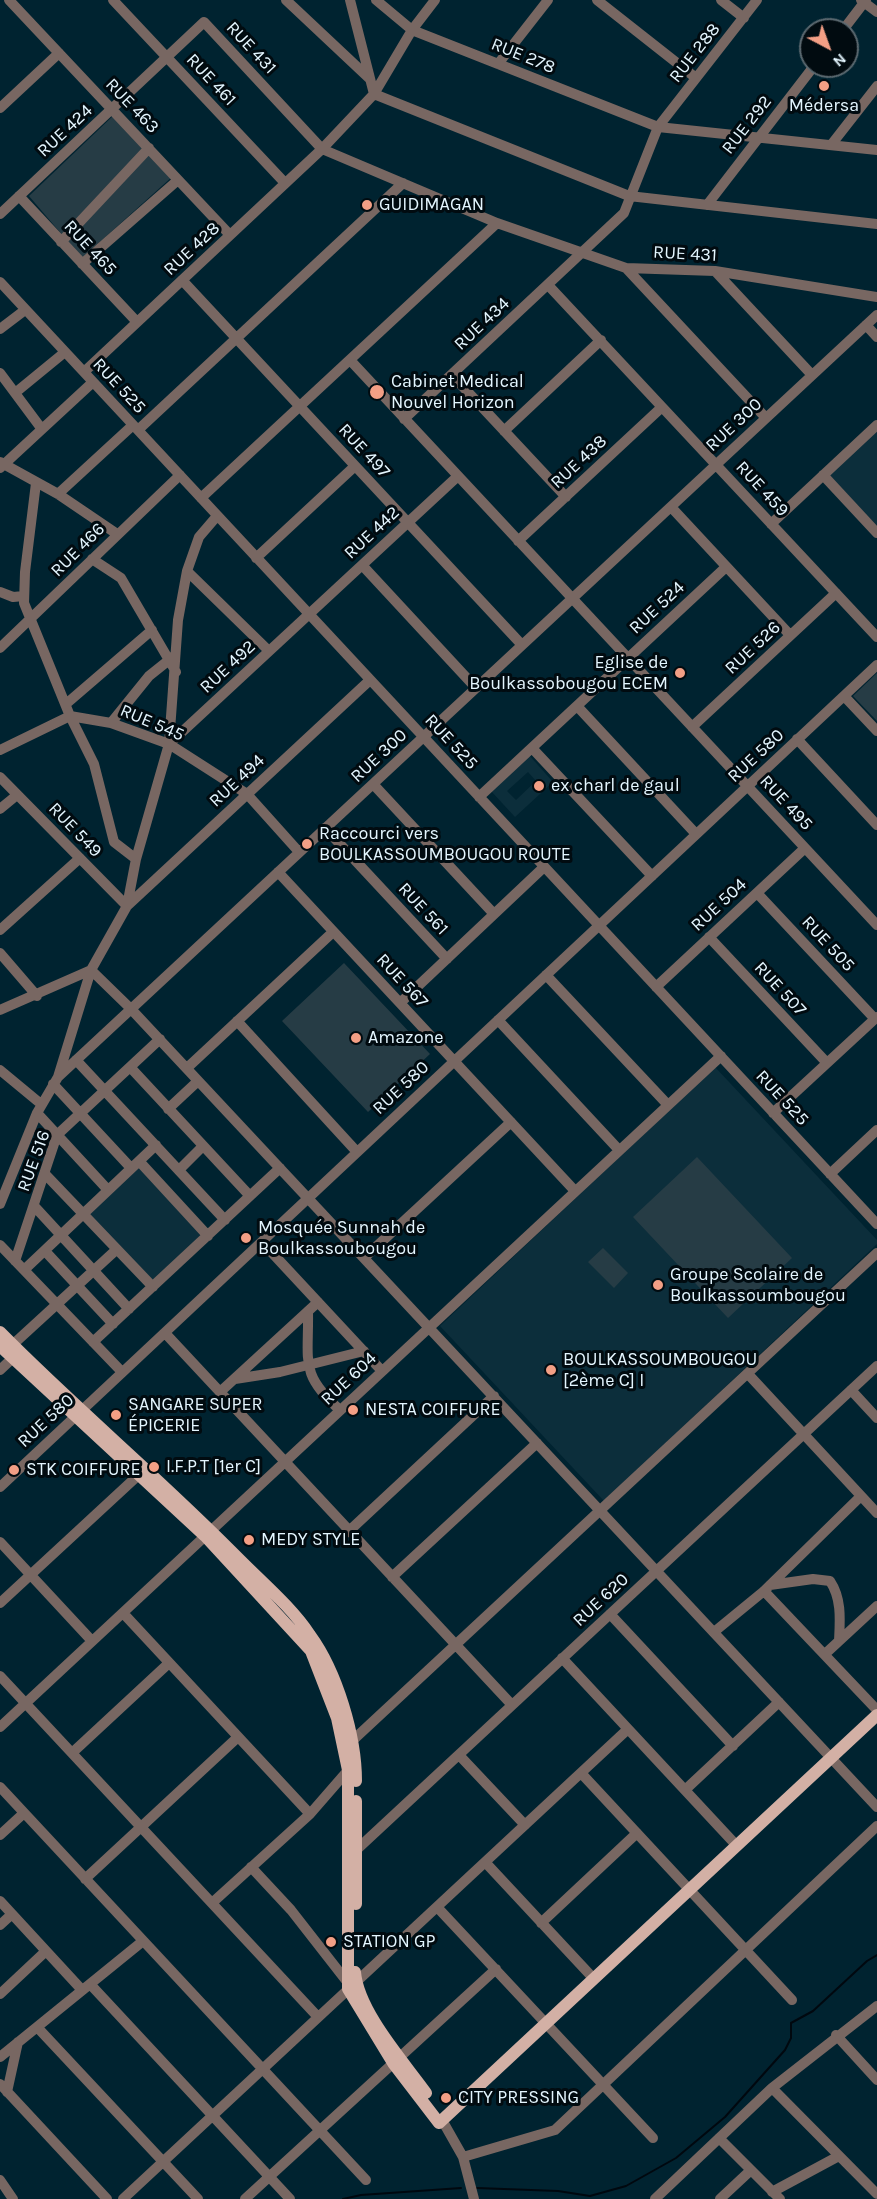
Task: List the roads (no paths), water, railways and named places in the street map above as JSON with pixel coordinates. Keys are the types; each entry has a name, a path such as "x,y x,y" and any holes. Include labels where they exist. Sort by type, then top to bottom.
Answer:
{"main road":[{"path":"0,1332 10,1350 208,1533 311,1635 333,1680 352,1741 351,1985 367,2008 396,2060 442,2120 877,1715"},
{"path":"208,1533 311,1651 338,1718 352,1765"}],"street":[{"name":"RUE 463","path":"9,0 230,235"},
{"name":"RUE 461","path":"113,0 285,183"},
{"path":"286,0 370,80"},
{"path":"350,0 375,94 629,196 877,224"},
{"name":"RUE 278","path":"376,0 412,30 658,127 877,150"},
{"path":"412,30 435,0"},
{"path":"498,64 548,0"},
{"path":"597,0 696,78"},
{"path":"721,0 744,18"},
{"name":"RUE 288","path":"629,196 658,127 758,0"},
{"path":"852,18 864,1 877,12"},
{"name":"RUE 424","path":"0,214 204,22"},
{"name":"RUE 431","path":"204,22 322,149 497,223 581,254 627,268 716,271 877,297"},
{"name":"RUE 428","path":"84,372 322,149 375,94 412,30"},
{"path":"0,108 59,52"},
{"name":"RUE 292","path":"707,205 805,78"},
{"path":"831,145 877,86"},
{"path":"61,242 149,148"},
{"path":"82,264 178,180"},
{"path":"58,494 237,338 403,183"},
{"name":"RUE 465","path":"19,196 137,322"},
{"name":"RUE 434","path":"404,419 624,213 629,196"},
{"path":"201,498 497,223"},
{"path":"627,268 766,418"},
{"path":"716,271 812,375"},
{"name":"RUE 497","path":"182,280 522,645"},
{"name":"RUE 525","path":"0,282 877,1224"},
{"name":"RUE 459","path":"548,285 877,637"},
{"path":"0,329 26,310"},
{"name":"RUE 300","path":"0,1204 4,1184 39,1108 56,1081 76,1060 877,315"},
{"path":"866,325 877,337"},
{"path":"504,431 601,340"},
{"path":"15,393 65,352"},
{"name":"RUE 495","path":"350,360 877,925"},
{"path":"0,374 41,428"},
{"path":"452,375 566,497"},
{"path":"93,382 1,465 58,494 117,534"},
{"name":"RUE 438","path":"518,541 662,407"},
{"path":"771,524 877,425"},
{"path":"256,558 355,466"},
{"name":"RUE 466","path":"0,648 180,475"},
{"path":"824,475 877,532"},
{"name":"RUE 442","path":"309,614 458,476"},
{"path":"36,483 24,596 30,621 70,716 94,764 114,842 136,859"},
{"path":"671,507 790,635"},
{"path":"208,1236 80,1113 56,1081 91,970 127,906 136,859 169,744 176,673 173,657 187,571 199,537 217,516"},
{"path":"92,559 121,578 152,630 173,657"},
{"path":"362,565 476,687"},
{"name":"RUE 524","path":"479,797 726,567"},
{"path":"187,571 269,651"},
{"path":"0,592 13,597 24,596"},
{"name":"RUE 526","path":"692,727 836,593"},
{"name":"RUE 492","path":"169,744 309,614"},
{"path":"66,704 152,630"},
{"path":"111,723 149,676 173,657"},
{"name":"RUE 580","path":"0,1487 877,665"},
{"name":"RUE 494","path":"127,906 370,680"},
{"path":"844,696 877,731"},
{"path":"577,706 696,834"},
{"path":"0,750 70,716"},
{"name":"RUE 545","path":"70,716 111,723 169,744 247,794 299,852"},
{"path":"797,739 877,825"},
{"path":"532,747 652,876"},
{"name":"RUE 549","path":"0,777 127,906"},
{"path":"373,784 494,914"},
{"path":"0,809 17,795"},
{"name":"RUE 561","path":"325,828 447,959"},
{"name":"RUE 504","path":"656,987 805,848"},
{"path":"0,930 80,858"},
{"path":"400,1003 544,867"},
{"name":"RUE 567","path":"278,872 575,1191"},
{"name":"RUE 505","path":"757,892 876,1018"},
{"path":"867,914 877,905"},
{"path":"187,1068 333,932"},
{"name":"RUE 507","path":"709,937 827,1064"},
{"path":"0,953 37,996"},
{"path":"91,970 187,1068 877,1807"},
{"path":"0,1010 37,996 91,970"},
{"path":"546,975 668,1105"},
{"path":"774,1113 876,1018"},
{"path":"498,1020 619,1150"},
{"path":"237,1021 357,1152"},
{"name":"RUE 516","path":"15,1261 35,1207 57,1135 160,1040"},
{"name":"RUE 604","path":"0,1726 721,1056"},
{"path":"76,1060 225,1220"},
{"path":"130,1067 250,1196"},
{"path":"0,1070 39,1108 57,1135 108,1190"},
{"path":"168,1109 198,1081"},
{"path":"364,1258 511,1122"},
{"path":"830,1174 877,1130"},
{"path":"24,1270 156,1145"},
{"path":"179,1170 203,1146"},
{"path":"93,1342 280,1168"},
{"path":"45,1174 153,1287"},
{"path":"35,1207 129,1309"},
{"path":"262,1242 382,1371"},
{"path":"0,1245 122,1372"},
{"path":"0,1370 10,1350 116,1250"},
{"path":"45,1251 113,1324"},
{"path":"352,1741 877,1253"},
{"path":"220,1392 318,1302"},
{"path":"308,1311 309,1366 312,1382 340,1410"},
{"path":"165,1333 512,1705"},
{"path":"235,1379 309,1366 364,1351"},
{"name":"RUE 620","path":"352,1854 877,1365"},
{"path":"748,1374 877,1513"},
{"path":"851,1390 877,1418"},
{"path":"349,1531 494,1396"},
{"path":"392,1577 537,1443"},
{"path":"0,1603 141,1472"},
{"path":"714,1632 767,1588 861,1496"},
{"path":"0,1542 92,1641"},
{"path":"767,1588 813,1579 830,1581 836,1590 840,1612 839,1641"},
{"path":"767,1588 877,1710"},
{"path":"825,1654 877,1606"},
{"path":"123,1612 310,1814"},
{"path":"610,1614 733,1746"},
{"path":"562,1658 737,1846"},
{"path":"72,1753 170,1663"},
{"path":"0,1676 318,2017"},
{"path":"685,1790 780,1702"},
{"path":"123,2199 628,1729"},
{"path":"85,1879 238,1737"},
{"path":"459,1755 525,1825"},
{"path":"212,1903 310,1814 352,1765"},
{"path":"581,1773 792,2000"},
{"path":"0,1787 366,2180"},
{"path":"0,1835 24,1813"},
{"path":"463,2157 555,2130 877,1826"},
{"path":"541,1923 637,1833"},
{"path":"485,1862 594,1979"},
{"path":"251,1868 291,1910 351,1985"},
{"path":"0,1901 46,1951 86,1987 213,2116 290,2199"},
{"path":"437,1906 653,2139"},
{"path":"0,1925 12,1914"},
{"path":"0,2057 143,1941"},
{"path":"0,1994 46,1951"},
{"path":"245,2199 496,1969"},
{"path":"655,2199 772,2088 836,2035 877,2006"},
{"path":"37,2027 198,2199"},
{"path":"836,2035 877,2080"},
{"path":"18,2042 4,2088 107,2199"},
{"path":"772,2088 837,2157 877,2194"},
{"path":"442,2120 463,2157 474,2199"},
{"path":"719,2138 776,2195 837,2157"},
{"path":"720,2199 751,2170"},
{"path":"0,2181 13,2199"}],"waterway":[{"path":"477,2188 558,2191 590,2196 626,2186 676,2158 725,2117 785,2050 791,2038 791,2023 813,2011 867,1961 877,1955"},
{"path":"343,2199 361,2195 461,2188"}],"place":[{"name":"Médersa","path":"824,86"},
{"name":"GUIDIMAGAN","path":"367,205"},
{"name":"Cabinet Medical Nouvel Horizon","path":"377,392"},
{"name":"Eglise de Boulkassobougou ECEM","path":"680,673"},
{"name":"ex charl de gaul","path":"539,786"},
{"name":"Raccourci vers BOULKASSOUMBOUGOU ROUTE","path":"307,844"},
{"name":"Amazone","path":"356,1038"},
{"name":"Mosquée Sunnah de Boulkassoubougou","path":"246,1238"},
{"name":"Groupe Scolaire de Boulkassoumbougou","path":"658,1285"},
{"name":"BOULKASSOUMBOUGOU [2ème C] I","path":"551,1370"},
{"name":"NESTA COIFFURE","path":"353,1410"},
{"name":"SANGARE SUPER ÉPICERIE","path":"116,1415"},
{"name":"I.F.P.T [1er C]","path":"154,1467"},
{"name":"STK COIFFURE","path":"14,1470"},
{"name":"MEDY STYLE","path":"249,1540"},
{"name":"STATION GP","path":"331,1942"},
{"name":"CITY PRESSING","path":"446,2098"}]}
